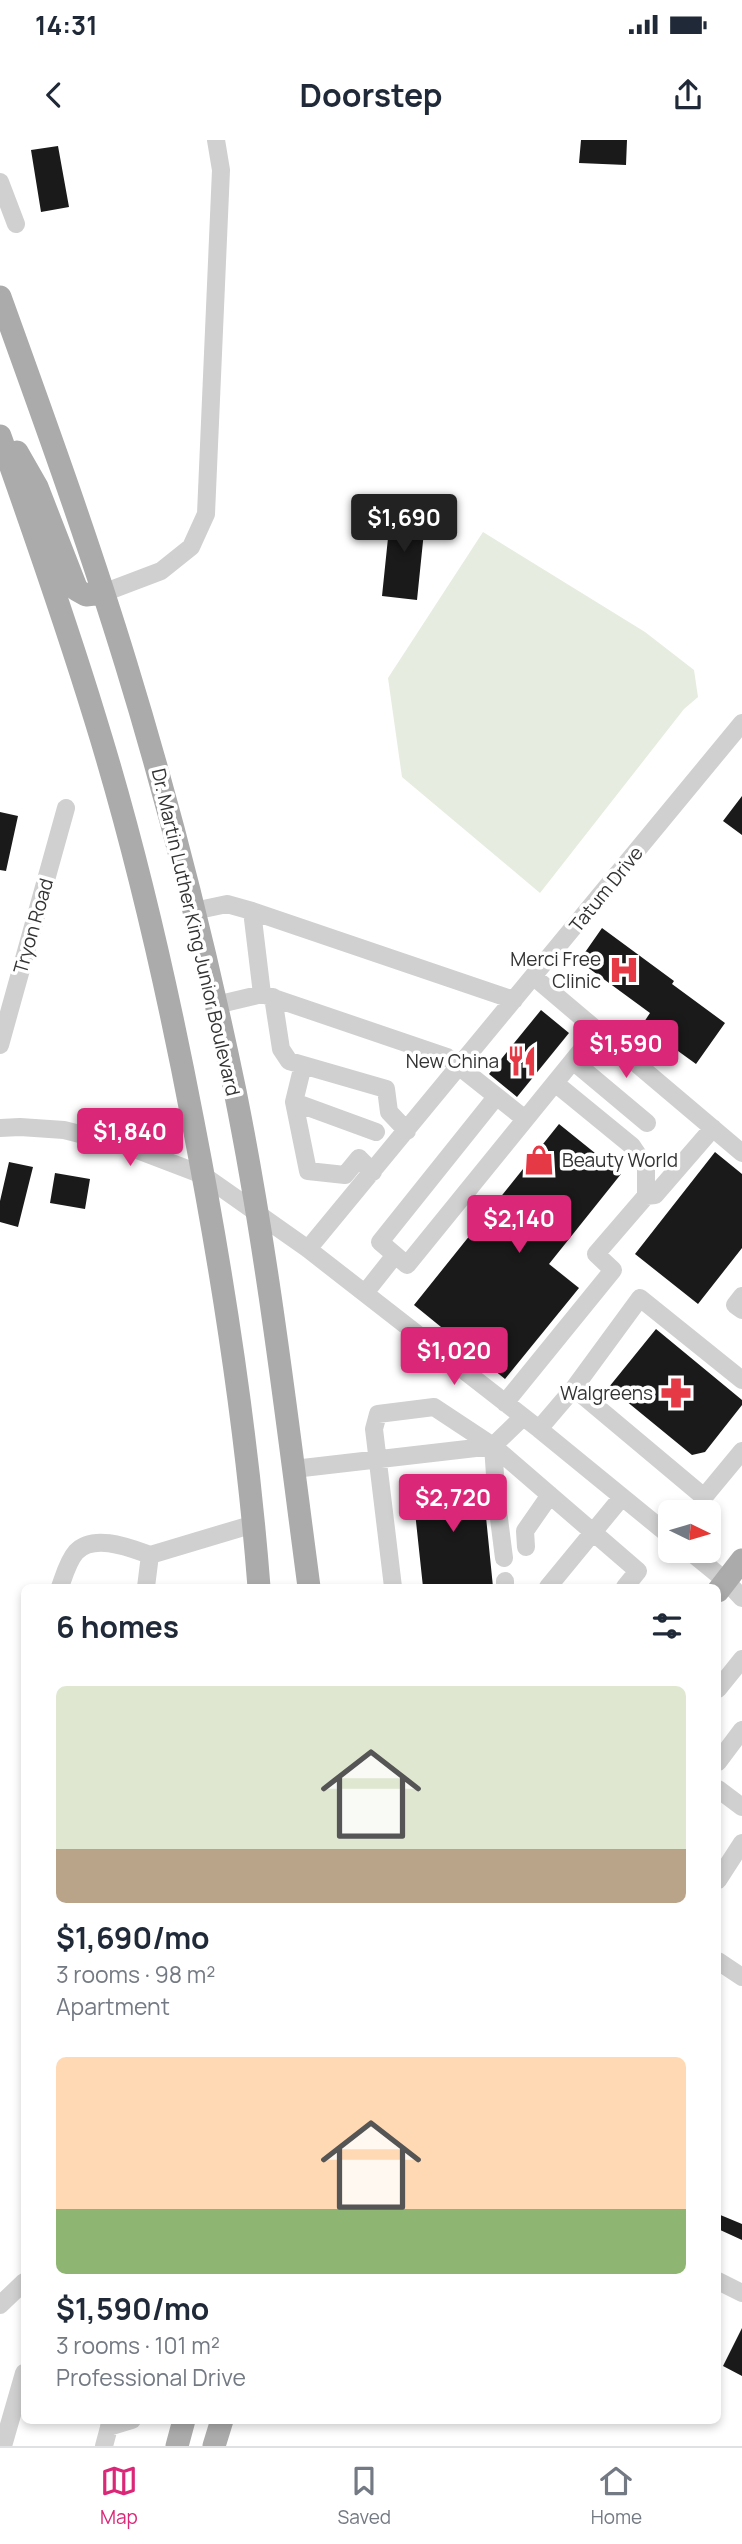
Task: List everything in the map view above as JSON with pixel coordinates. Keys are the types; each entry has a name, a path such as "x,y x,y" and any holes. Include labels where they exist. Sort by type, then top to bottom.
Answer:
{"main road":[{"name":"Dr. Martin Luther King Junior Boulevard","path":"0,297 103,593 156,764 194,911 258,1212 309,1584"},
{"path":"0,421 37,487 77,590 86,595 103,593"},
{"path":"0,436 57,598 100,733 144,899 178,1044 222,1282 254,1524 259,1584"},
{"path":"722,1586 742,1560"},
{"path":"177,2446 183,2424"},
{"path":"214,2446 221,2424"}],"street":[{"path":"103,593 161,570 191,547 206,514 221,170 216,140"},
{"path":"0,182 16,224"},
{"name":"Tatum Drive","path":"308,1249 742,723"},
{"name":"Tryon Road","path":"0,1045 66,807"},
{"path":"194,911 227,904 514,1000"},
{"path":"252,911 267,995 281,1049 289,1061 386,1090 389,1112 407,1131"},
{"path":"534,978 742,1153"},
{"path":"216,1005 267,995 447,1057 525,1119"},
{"path":"496,1097 380,1242 407,1265 597,1031"},
{"path":"573,1061 648,1124"},
{"path":"303,1065 294,1102 308,1171 345,1175 389,1112"},
{"path":"505,1403 613,1270 596,1254 646,1196 646,1167 632,1146 555,1083"},
{"path":"294,1102 376,1132"},
{"path":"0,1128 64,1130 127,1146 203,1175 258,1212 365,1293 658,1526"},
{"path":"646,1196 655,1195 713,1128"},
{"path":"359,1158 373,1172"},
{"path":"365,1293 395,1255"},
{"path":"742,1296 735,1304 742,1310"},
{"path":"539,1429 574,1388 640,1298 742,1380"},
{"path":"574,1388 704,1497 742,1451"},
{"path":"393,1584 374,1429 378,1414 434,1407 493,1446 638,1571 632,1584"},
{"path":"293,1469 493,1446 523,1417"},
{"path":"493,1446 504,1558"},
{"path":"526,1547 525,1531 550,1495"},
{"path":"550,1584 621,1497"},
{"path":"61,1584 77,1550 97,1542 124,1546 150,1555 254,1524"},
{"path":"146,1584 150,1555"},
{"path":"700,1563 720,1584"},
{"path":"722,1586 742,1598"},
{"path":"721,1685 742,1659"},
{"path":"721,1758 742,1730"},
{"path":"721,1791 742,1807"},
{"path":"721,1875 742,1843"},
{"path":"721,1962 739,1969"},
{"path":"721,2282 742,2293"},
{"path":"0,2305 21,2285"},
{"path":"2,2446 21,2383"},
{"path":"104,2446 110,2424"}],"shaded area":[{"path":"483,532 645,632 694,670 698,697 684,709 540,893 402,777 388,678"}],"building":[{"path":"581,140 627,140 626,165 579,163"},
{"path":"58,146 69,207 41,212 31,150"},
{"path":"391,509 426,512 417,600 382,596"},
{"path":"742,796 742,835 723,821"},
{"path":"0,812 18,816 6,871 0,870"},
{"path":"602,928 725,1023 696,1064 642,1025 650,1013 579,961"},
{"path":"541,1010 569,1033 517,1097 489,1074"},
{"path":"559,1124 621,1174 549,1264 579,1288 505,1379 414,1305"},
{"path":"715,1152 742,1174 742,1248 698,1304 635,1254"},
{"path":"9,1162 33,1167 18,1227 0,1222 0,1201"},
{"path":"55,1173 90,1179 85,1209 50,1203"},
{"name":"Walgreens","path":"656,1329 742,1400 742,1405 705,1452 692,1455 609,1387"},
{"path":"482,1477 493,1584 423,1584 412,1484"},
{"path":"721,2215 742,2224 742,2240 721,2230"},
{"path":"742,2328 742,2376 723,2366"}],"place":[{"name":"Merci Free Clinic","path":"624,970"},
{"name":"New China","path":"522,1061"},
{"name":"Beauty World","path":"539,1160"},
{"name":"Walgreens","path":"676,1393"}]}
